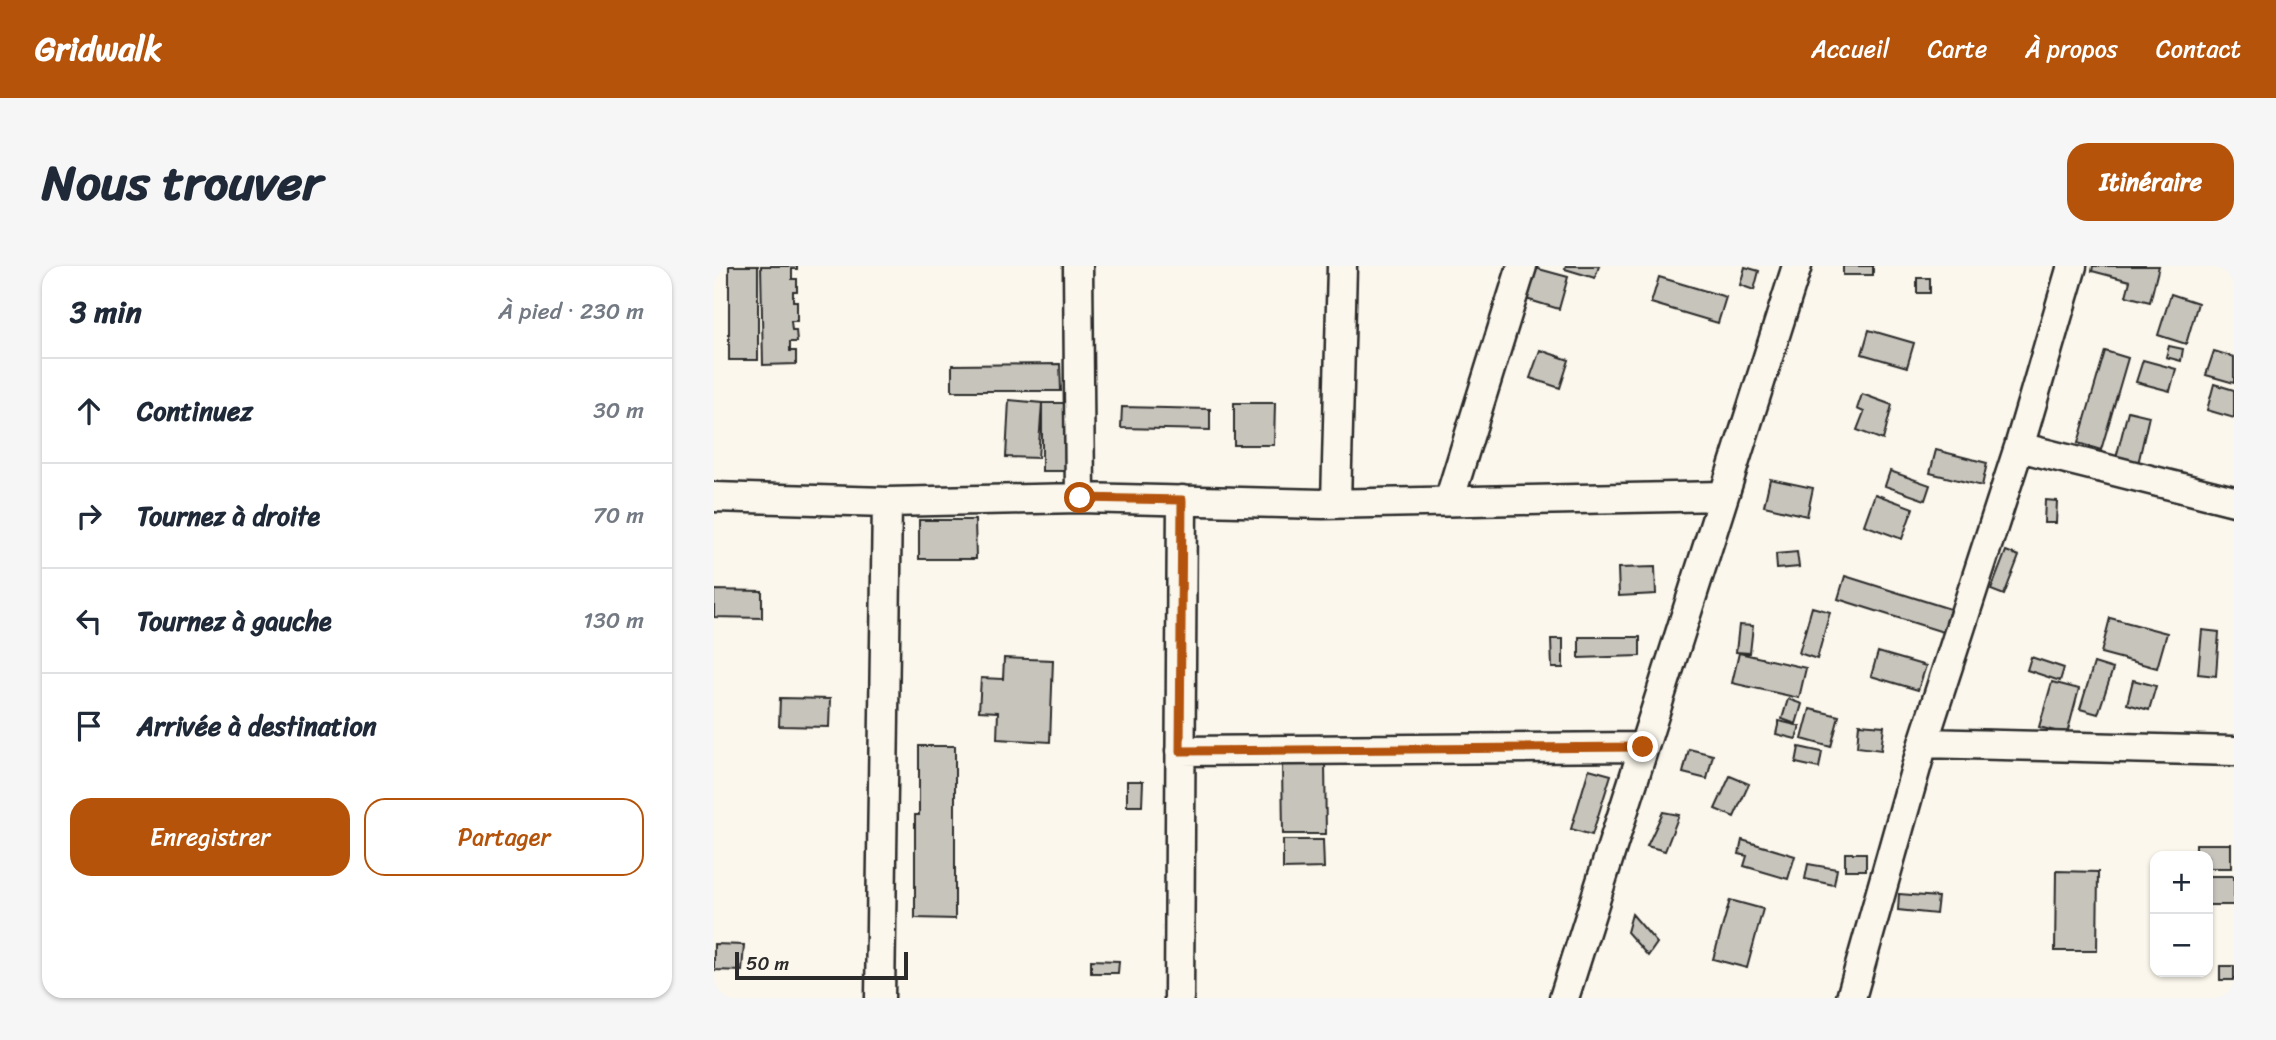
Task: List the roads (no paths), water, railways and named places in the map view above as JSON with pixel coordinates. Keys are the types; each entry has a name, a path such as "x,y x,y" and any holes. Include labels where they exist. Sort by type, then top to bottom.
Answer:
{"street":[{"path":"1077,266 1080,498"},
{"path":"1336,503 1342,266"},
{"path":"1449,501 1522,266"},
{"path":"1564,998 1797,266"},
{"path":"1851,998 1923,743 2019,447 2071,266"},
{"path":"2019,447 2234,500"},
{"path":"714,497 887,502 1080,498 1336,503 1723,496"},
{"path":"1179,998 1182,500"},
{"path":"880,998 887,502"},
{"path":"1923,743 2234,751"},
{"path":"1180,751 1643,747"}]}
